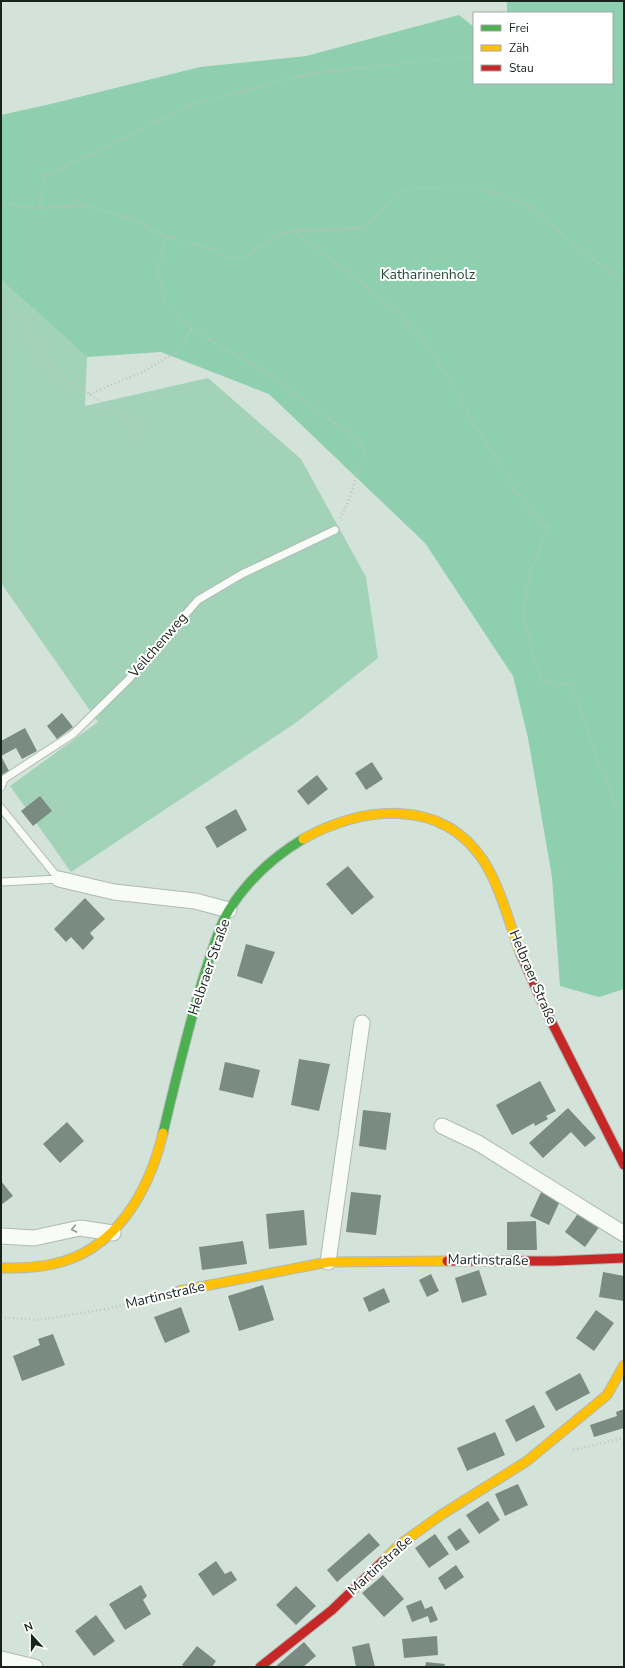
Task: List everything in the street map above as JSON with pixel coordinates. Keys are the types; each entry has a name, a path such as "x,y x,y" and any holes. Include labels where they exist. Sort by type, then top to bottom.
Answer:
{"main road":[{"name":"Helbraer Straße","path":"1,1268 20,1270 50,1266 74,1259 95,1248 113,1233 126,1218 137,1202 154,1165 199,990 212,950 229,910 240,893 272,860 301,840 351,819 369,816 403,813 418,814 455,831 473,846 485,864 536,989 609,1138 624,1165"},
{"name":"Martinstraße","path":"178,1292 328,1262 392,1259 558,1261 624,1258"},
{"name":"Martinstraße","path":"260,1667 332,1610 399,1545 441,1516 528,1461 607,1395 624,1365"}],"street":[{"path":"59,879 114,892 195,901 229,910"},
{"path":"328,1262 362,1023"},
{"path":"442,1126 478,1143 624,1234"},
{"path":"1,1236 34,1238 80,1228 113,1233"},
{"path":"1,1659 35,1667"}],"lane":[{"name":"Veilchenweg","path":"1,787 4,779 74,734 128,680 198,600 242,574 335,530"},
{"path":"1,808 59,879"},
{"path":"1,882 59,879"}],"path":[{"path":"39,208 45,176 196,103 313,72 473,56"},
{"path":"613,69 624,74"},
{"path":"1,202 20,207 39,208 83,205 129,218 168,237 212,249 225,258 243,258 274,236 294,231 362,228 403,190 445,187 478,187 529,205 576,247 624,282"},
{"path":"294,231 396,310 429,347 501,468 530,511 549,527 530,572 523,617 541,681 571,685 618,813 618,867 624,869"},
{"path":"168,237 162,248 158,271 165,303 191,330 261,369 359,441 364,455 347,505 335,530"},
{"path":"1,301 6,304 26,333 58,374 106,405 144,436"},
{"path":"89,394 143,372 181,348 191,330"},
{"name":"Martinstraße","path":"1,1317 38,1320 106,1309 178,1292"},
{"path":"572,1450 624,1438"}],"green space":[{"name":"Katharinenholz","path":"507,1 624,1 624,989 599,997 560,986 552,877 528,738 513,676 425,543 269,394 161,352 87,357 1,280 1,115 200,67 306,56 459,15 473,26 473,84 613,84 613,12 507,12"},
{"path":"1,280 87,357 85,406 208,378 301,459 366,577 378,658 297,722 71,872 10,786 98,722 1,583"}],"building":[{"path":"62,713 73,727 57,739 47,726"},
{"path":"25,728 37,751 22,759 16,748 1,756 1,741"},
{"path":"1,756 9,771 1,775"},
{"path":"372,762 383,779 366,790 355,773"},
{"path":"317,775 328,789 308,805 297,791"},
{"path":"40,796 52,811 33,826 21,811"},
{"path":"236,809 247,830 217,848 205,827"},
{"path":"348,866 374,897 352,915 326,884"},
{"path":"85,898 105,919 90,933 94,938 83,950 71,937 66,942 54,929"},
{"path":"246,944 275,952 262,984 237,976"},
{"path":"299,1059 330,1064 319,1111 291,1105"},
{"path":"225,1062 260,1070 253,1098 219,1090"},
{"path":"540,1081 556,1111 546,1116 548,1119 535,1126 534,1123 512,1135 496,1105"},
{"path":"568,1108 596,1138 585,1147 571,1132 543,1158 529,1143"},
{"path":"363,1110 391,1113 386,1150 359,1146"},
{"path":"67,1122 84,1141 60,1163 43,1144"},
{"path":"1,1181 13,1196 1,1205"},
{"path":"351,1192 381,1195 376,1235 346,1232"},
{"path":"541,1192 560,1201 549,1225 530,1216"},
{"path":"304,1210 307,1245 269,1249 266,1214"},
{"path":"579,1212 600,1226 585,1247 565,1232"},
{"path":"536,1221 537,1250 507,1250 507,1222"},
{"path":"243,1241 247,1264 202,1270 199,1247"},
{"path":"479,1270 487,1295 462,1303 455,1278"},
{"path":"603,1272 624,1276 624,1301 599,1297"},
{"path":"431,1274 439,1291 427,1297 419,1280"},
{"path":"263,1285 274,1320 239,1331 228,1296"},
{"path":"384,1288 390,1302 369,1312 363,1298"},
{"path":"181,1307 190,1332 165,1343 154,1317"},
{"path":"596,1310 614,1323 594,1351 576,1338"},
{"path":"53,1334 65,1365 22,1381 13,1356 40,1345 38,1339"},
{"path":"580,1373 590,1393 556,1411 545,1392"},
{"path":"534,1405 545,1427 516,1442 505,1420"},
{"path":"624,1409 624,1428 594,1437 590,1425 617,1416 616,1412"},
{"path":"495,1432 505,1455 467,1471 457,1448"},
{"path":"518,1484 528,1505 505,1516 495,1494"},
{"path":"488,1501 500,1520 479,1534 466,1515"},
{"path":"460,1528 470,1542 456,1551 447,1537"},
{"path":"369,1533 380,1545 337,1582 327,1570"},
{"path":"435,1534 449,1554 429,1568 415,1548"},
{"path":"216,1561 225,1574 231,1571 237,1580 213,1596 198,1574"},
{"path":"456,1565 464,1577 445,1590 438,1578"},
{"path":"383,1575 404,1599 384,1617 362,1593"},
{"path":"141,1585 147,1596 143,1600 151,1614 125,1630 109,1604"},
{"path":"296,1586 316,1606 296,1625 276,1605"},
{"path":"421,1600 425,1609 432,1606 438,1620 430,1623 428,1616 412,1622 406,1606"},
{"path":"96,1615 115,1641 94,1656 75,1631"},
{"path":"437,1636 438,1655 404,1658 402,1639"},
{"path":"304,1642 316,1656 303,1667 275,1667"},
{"path":"369,1643 375,1667 356,1667 352,1647"},
{"path":"197,1646 216,1661 212,1667 185,1667 182,1665"},
{"path":"426,1662 445,1664 444,1667 425,1667"}],"traffic: fast":[{"path":"163,1133 194,1010 206,969 222,924 236,899 253,879 271,861 303,839"}],"traffic: slow":[{"path":"303,839 326,828 350,820 374,815 399,814 423,817 445,826 466,840 483,860 500,894 521,955"},
{"path":"1,1268 40,1266 53,1264 75,1257 95,1246 112,1232 139,1197 157,1155 163,1133"},
{"path":"179,1291 328,1262 447,1261"},
{"path":"383,1561 399,1545 441,1515 527,1461 607,1395 624,1365"}],"traffic: jam":[{"path":"521,955 547,1013 624,1165"},
{"path":"447,1261 554,1261 624,1258"},
{"path":"260,1667 332,1610 383,1561"}]}
